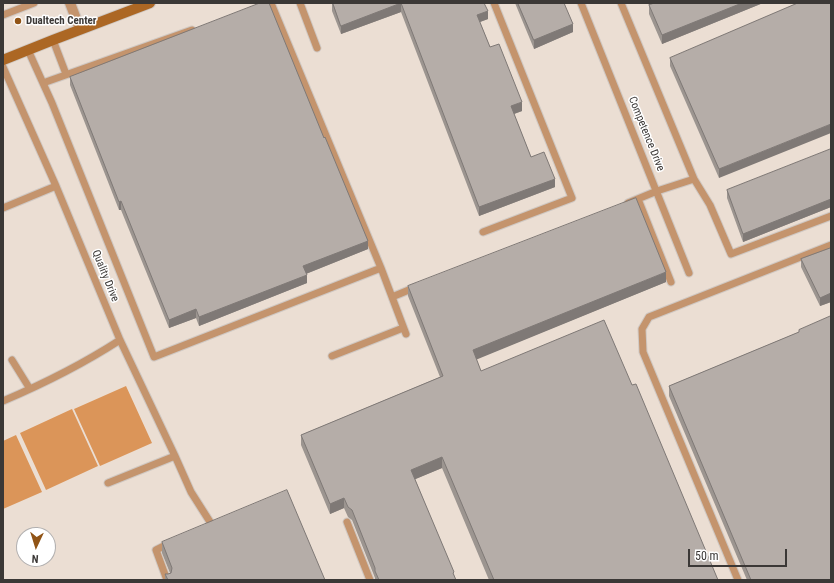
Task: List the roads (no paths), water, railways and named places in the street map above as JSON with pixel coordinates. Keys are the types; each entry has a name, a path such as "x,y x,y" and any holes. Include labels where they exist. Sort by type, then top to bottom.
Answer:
{"street":[{"path":"70,3 80,30"},
{"path":"3,60 150,3"}],"lane":[{"path":"3,15 34,3"},
{"path":"271,3 405,331 332,356"},
{"path":"300,3 317,48"},
{"path":"483,232 572,198 494,3"},
{"path":"621,3 694,179 710,205 731,254 831,216"},
{"name":"Competence Drive","path":"584,4 689,273"},
{"path":"43,83 200,27"},
{"path":"53,40 66,74"},
{"path":"28,50 52,103 154,357 380,268"},
{"name":"Quality Drive","path":"3,66 56,186 120,340 191,492 212,525"},
{"path":"624,205 657,191 694,179"},
{"path":"3,208 56,186"},
{"path":"638,199 670,282"},
{"path":"738,580 643,352 642,329 649,317 831,245"},
{"path":"392,297 421,285"},
{"path":"3,401 30,389 98,354 120,340"},
{"path":"12,360 30,389"},
{"path":"108,483 175,456"},
{"path":"347,522 370,580"},
{"path":"167,580 156,550 177,540"}],"place":[{"name":"Dualtech Center","path":"18,21"}]}
